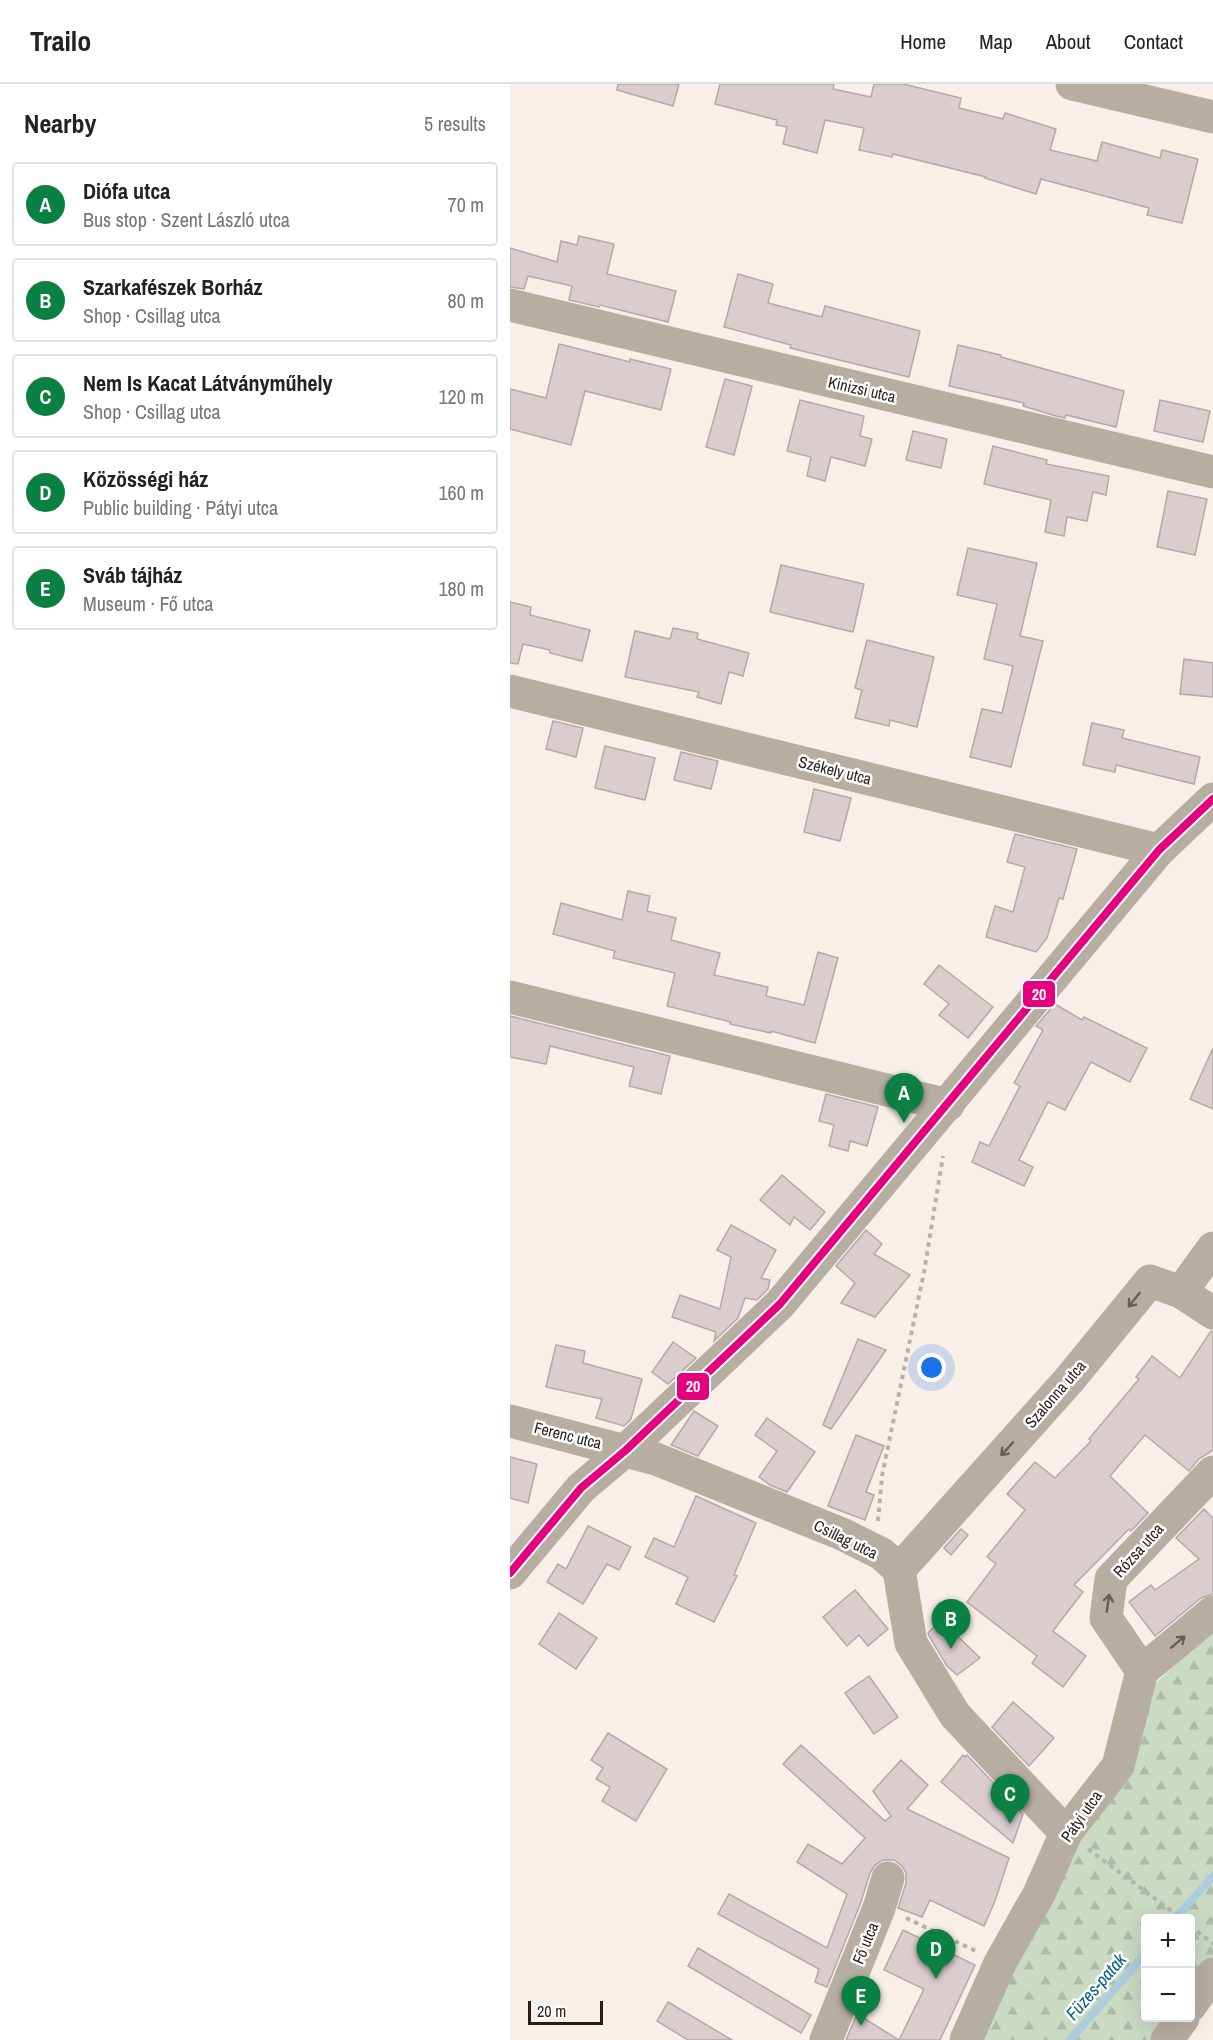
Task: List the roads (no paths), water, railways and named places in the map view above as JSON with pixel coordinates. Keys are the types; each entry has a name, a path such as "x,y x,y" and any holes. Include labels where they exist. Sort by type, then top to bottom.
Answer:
{"street":[{"path":"1072,84 1186,98 1213,117"},
{"name":"Kinizsi utca","path":"510,305 1213,472"},
{"name":"Székely utca","path":"510,691 1159,850"},
{"path":"510,1573 581,1488 626,1450 780,1304 1159,850 1213,799"},
{"path":"510,997 948,1105"},
{"path":"1213,1248 1181,1292 1213,1313"},
{"name":"Szalonna utca","path":"890,1562 1069,1380 1150,1281 1181,1292"},
{"name":"Ferenc utca","path":"510,1421 626,1450"},
{"name":"Csillag utca","path":"626,1450 656,1458 842,1534 890,1562"},
{"name":"Rózsa utca","path":"1142,1671 1106,1618 1111,1579 1213,1472"},
{"path":"890,1562 911,1642 955,1714 1066,1833"},
{"path":"1142,1671 1213,1612"},
{"name":"Pátyi utca","path":"966,2040 1000,1963 1040,1894 1066,1833 1118,1766 1142,1671"},
{"name":"Fő utca","path":"826,2040 884,1893"},
{"path":"1195,2000 1213,1974"},
{"path":"1167,2040 1180,2022"}],"waterway":[{"name":"Füzes-patak","path":"1180,1914 1213,1876"},
{"name":"Füzes-patak","path":"1070,2040 1141,1959"}],"place":[{"name":"Diófa utca","path":"904,1123"},
{"name":"Szarkafészek Borház","path":"951,1649"},
{"name":"Nem Is Kacat Látványműhely","path":"1010,1824"},
{"name":"Közösségi ház","path":"936,1979"},
{"name":"Sváb tájház","path":"861,2026"}]}
